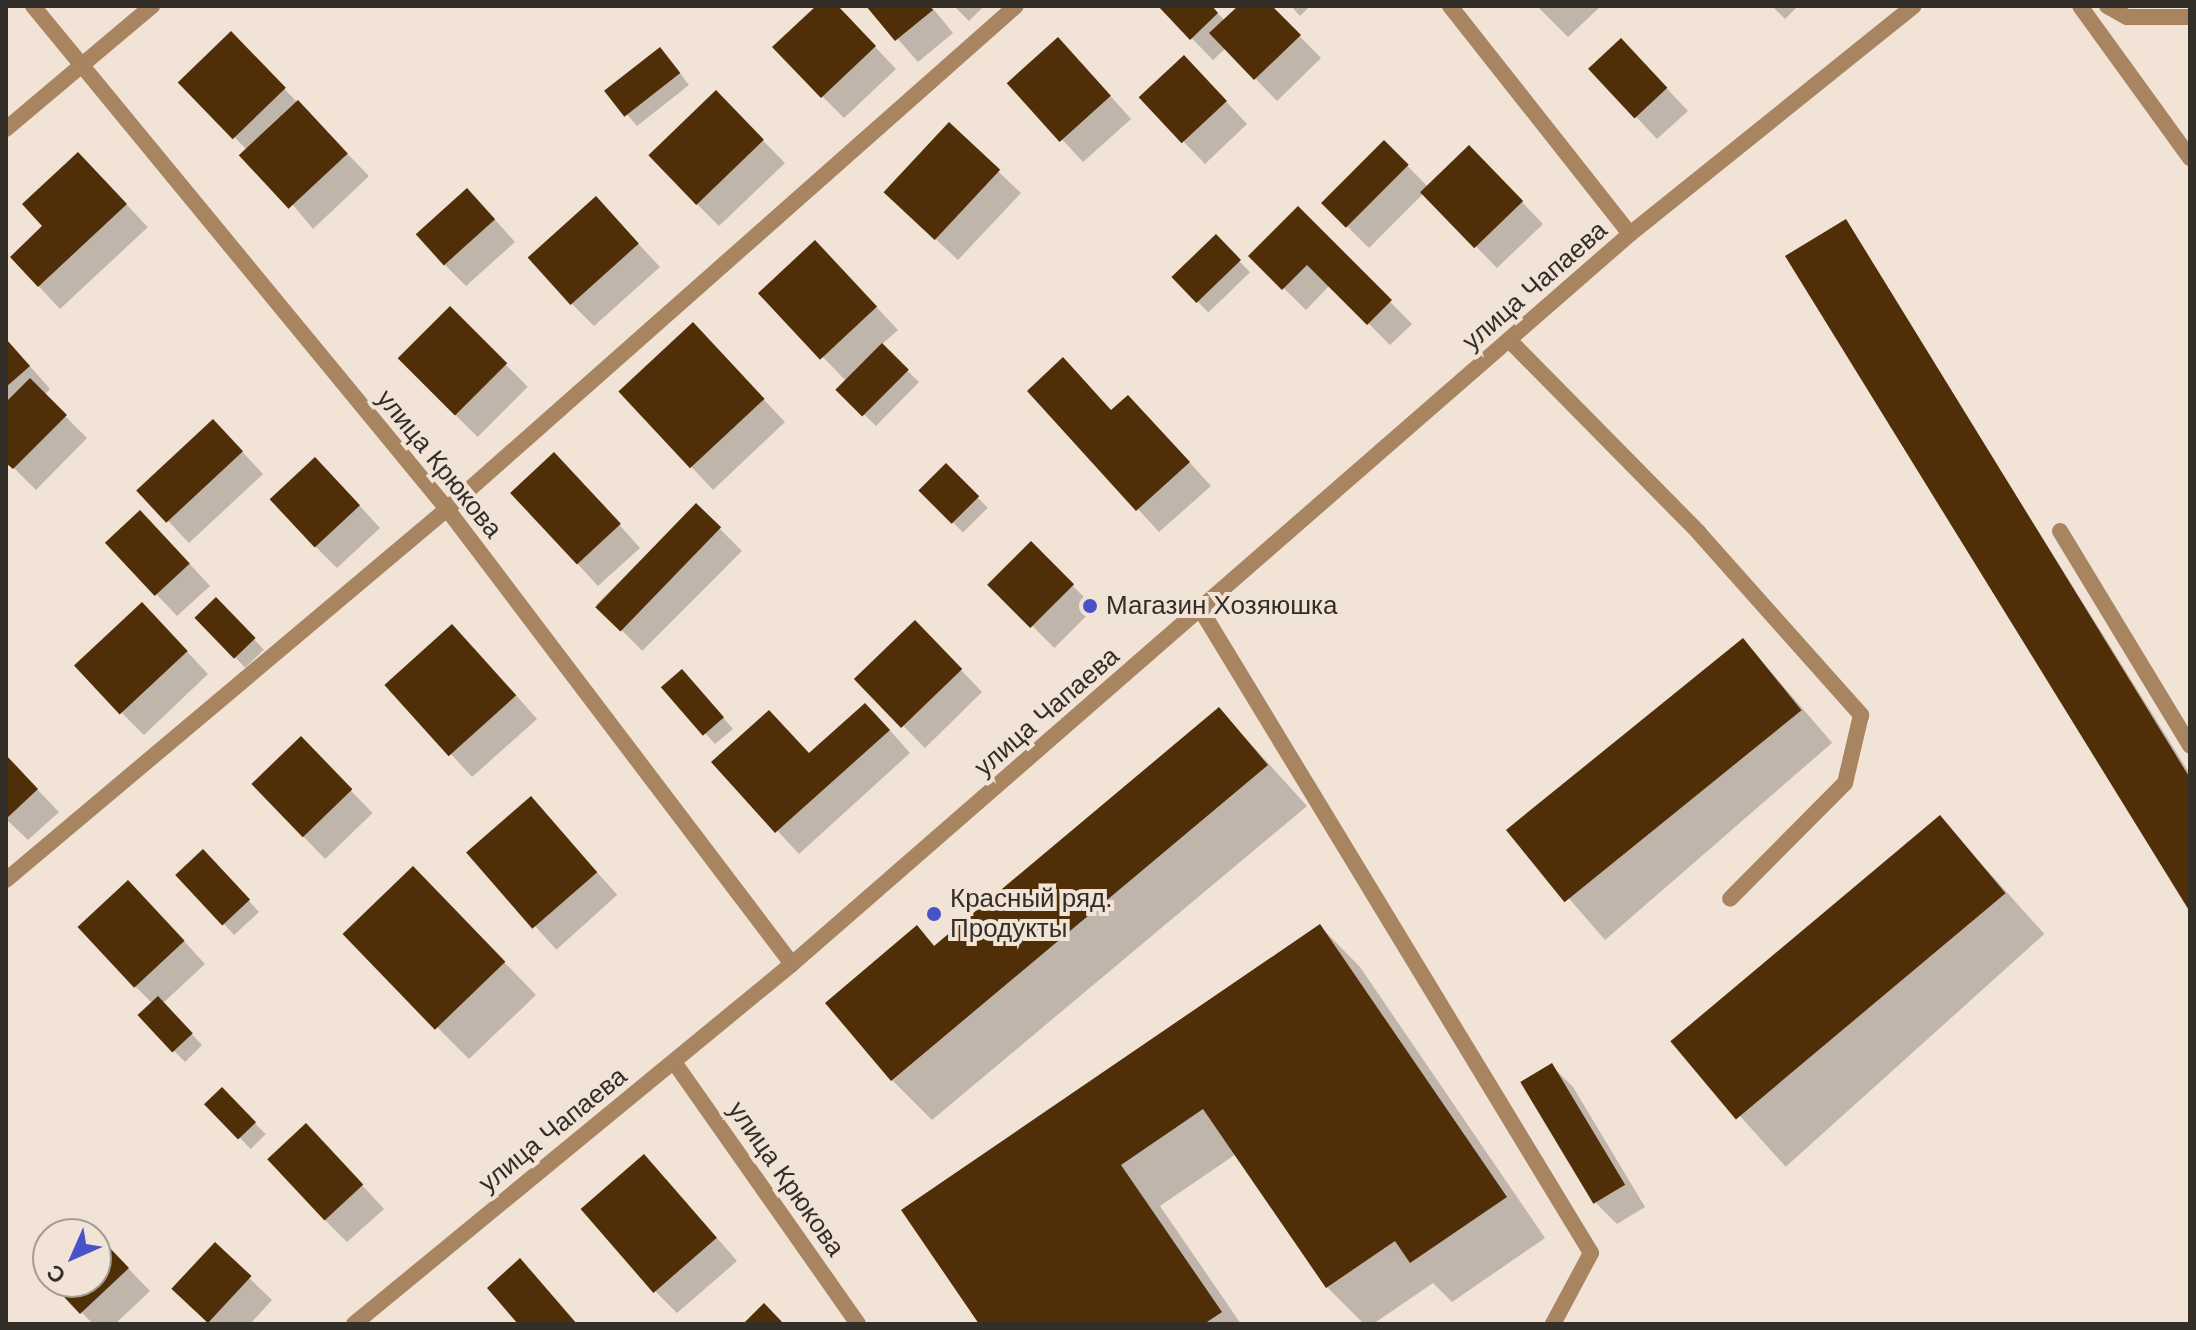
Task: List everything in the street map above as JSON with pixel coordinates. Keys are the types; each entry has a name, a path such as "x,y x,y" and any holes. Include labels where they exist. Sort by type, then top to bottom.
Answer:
{"street":[{"name":"улица Крюкова","path":"33,6 447,509 792,964"},
{"path":"6,129 152,6"},
{"path":"6,880 447,509 1016,6"},
{"path":"1450,6 1630,234"},
{"name":"улица Чапаева","path":"354,1324 792,964 1630,234 1914,6"},
{"path":"2080,6 2190,158"},
{"path":"2107,6 2127,17 2190,17"},
{"path":"1509,340 1699,533 1861,715 1845,783 1730,899"},
{"path":"2060,531 2190,746"},
{"path":"1201,610 1591,1253 1553,1324"},
{"name":"улица Крюкова","path":"674,1062 858,1324"}],"building":[{"path":"816,6 838,6 876,46 821,98 772,47"},
{"path":"866,6 930,6 933,10 895,41"},
{"path":"1158,6 1212,6 1218,13 1190,40"},
{"path":"1238,6 1272,6 1301,35 1254,80 1209,33"},
{"path":"231,31 286,88 233,139 178,82"},
{"path":"1058,37 1111,96 1060,142 1007,83"},
{"path":"1621,38 1667,88 1634,118 1588,69"},
{"path":"660,47 680,73 624,117 604,91"},
{"path":"1184,55 1227,101 1182,143 1139,97"},
{"path":"716,90 764,140 696,205 648,155"},
{"path":"298,100 348,153 289,209 239,155"},
{"path":"949,122 1000,170 935,240 884,192"},
{"path":"1384,140 1409,165 1346,228 1321,203"},
{"path":"1469,145 1523,201 1474,248 1420,192"},
{"path":"78,152 127,204 38,287 10,257 42,226 22,204"},
{"path":"467,188 495,219 444,265 416,234"},
{"path":"596,196 639,244 570,305 528,258"},
{"path":"1298,206 1392,300 1367,325 1307,265 1282,290 1248,256"},
{"path":"1846,219 2190,778 2190,912 1785,256"},
{"path":"1216,234 1241,260 1196,303 1171,277"},
{"path":"815,240 877,307 820,360 758,293"},
{"path":"450,306 507,363 455,416 398,358"},
{"path":"693,322 765,399 690,468 618,392"},
{"path":"6,339 30,366 6,387"},
{"path":"882,343 909,370 862,417 835,390"},
{"path":"1063,357 1111,410 1128,395 1190,462 1136,511 1027,391"},
{"path":"30,378 67,415 13,469 6,463 6,402"},
{"path":"213,419 243,451 166,523 136,491"},
{"path":"554,452 621,524 577,565 510,493"},
{"path":"315,457 360,505 315,548 270,499"},
{"path":"946,463 979,496 952,524 918,491"},
{"path":"696,503 721,527 620,632 595,607"},
{"path":"140,510 190,563 155,596 105,543"},
{"path":"1031,541 1074,584 1030,628 987,585"},
{"path":"216,597 256,638 234,659 194,618"},
{"path":"142,602 188,651 120,714 74,665"},
{"path":"915,620 962,669 901,728 854,679"},
{"path":"452,624 516,695 449,756 384,685"},
{"path":"1743,638 1802,710 1564,902 1506,830"},
{"path":"682,669 724,717 703,736 661,687"},
{"path":"865,703 890,730 775,833 711,762 769,710 809,753"},
{"path":"1219,707 1268,765 891,1081 825,1003 917,925 934,946"},
{"path":"301,736 352,789 303,837 251,784"},
{"path":"6,755 38,789 6,819"},
{"path":"531,796 597,872 532,929 466,852"},
{"path":"1940,815 2006,893 1736,1119 1670,1041"},
{"path":"203,849 250,899 222,925 175,875"},
{"path":"413,866 505,962 435,1030 343,934"},
{"path":"128,880 185,941 134,988 78,927"},
{"path":"1320,924 1507,1197 1410,1263 1395,1241 1326,1288 1203,1109 1121,1165 1222,1312 1204,1324 979,1324 901,1210"},
{"path":"158,996 193,1033 172,1052 138,1015"},
{"path":"1552,1063 1625,1185 1593,1204 1520,1082"},
{"path":"222,1087 256,1122 238,1140 204,1104"},
{"path":"306,1123 363,1184 325,1221 267,1159"},
{"path":"644,1154 717,1238 653,1293 581,1209"},
{"path":"215,1242 252,1276 208,1323 171,1289"},
{"path":"112,1250 129,1268 112,1284"},
{"path":"520,1258 577,1324 518,1324 487,1288"},
{"path":"65,1298 97,1298 80,1314"},
{"path":"764,1303 784,1324 743,1324"}],"place":[{"name":"Магазин Хозяюшка","path":"1090,606"},
{"name":"Красный ряд. Продукты","path":"934,914"}]}
